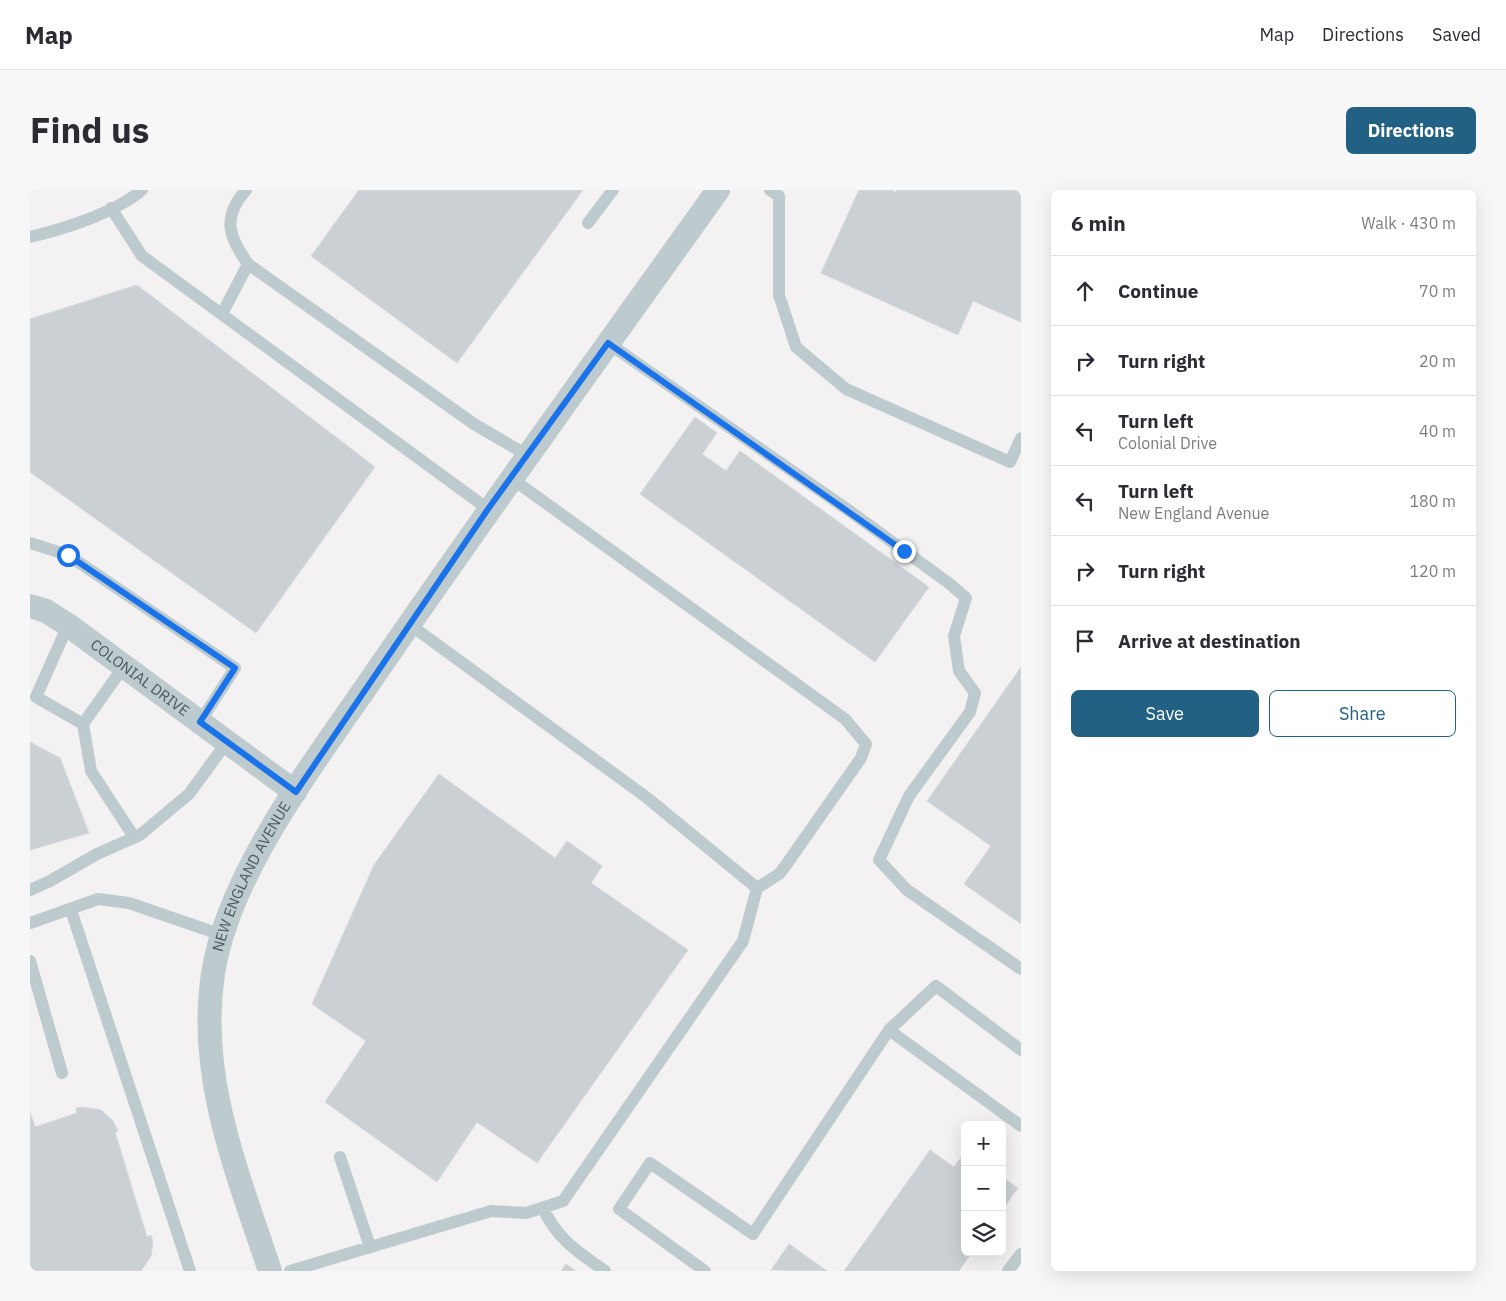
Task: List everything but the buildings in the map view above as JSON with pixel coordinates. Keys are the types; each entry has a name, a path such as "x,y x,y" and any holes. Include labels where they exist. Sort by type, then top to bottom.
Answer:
{"street":[{"name":"NEW ENGLAND AVENUE","path":"270,1271 228,1144 216,1101 212,1068 209,1015 212,975 222,935 240,889 263,844 296,792 488,509 718,190"},
{"name":"COLONIAL DRIVE","path":"30,606 46,611 68,625 296,792"}],"lane":[{"path":"30,237 65,227 124,203 142,190"},
{"path":"246,190 235,203 230,217 231,233 238,249 248,264 474,424 527,455"},
{"path":"588,223 613,190"},
{"path":"770,190 779,196 779,295 796,347 846,388 1010,462 1021,438"},
{"path":"111,208 142,256 488,509"},
{"path":"222,314 248,264"},
{"path":"608,343 851,512 950,584 966,598 954,636 959,671 975,693 970,712 909,796 879,860 907,890 1021,970"},
{"path":"290,1271 491,1211 526,1213 564,1201 743,941 757,888 779,874 786,865 862,758 866,744 845,719 511,478"},
{"path":"30,543 68,555 235,668 200,722"},
{"path":"410,624 646,797 757,888"},
{"path":"68,625 36,697 83,724"},
{"path":"124,666 83,724 91,771 134,837"},
{"path":"30,890 50,881 97,854 134,837 189,794 227,742"},
{"path":"30,923 98,899 129,903 222,935"},
{"path":"71,910 190,1271"},
{"path":"30,961 62,1073"},
{"path":"704,1271 619,1209 650,1164 753,1234 889,1030 936,986 1021,1050"},
{"path":"889,1030 1021,1126"},
{"path":"340,1157 370,1246"},
{"path":"543,1208 550,1225 571,1248 605,1271"},
{"path":"1008,1271 1021,1254"}],"route":[{"path":"68,555 235,668 200,722 296,792 488,509 608,343 904,551"}]}
